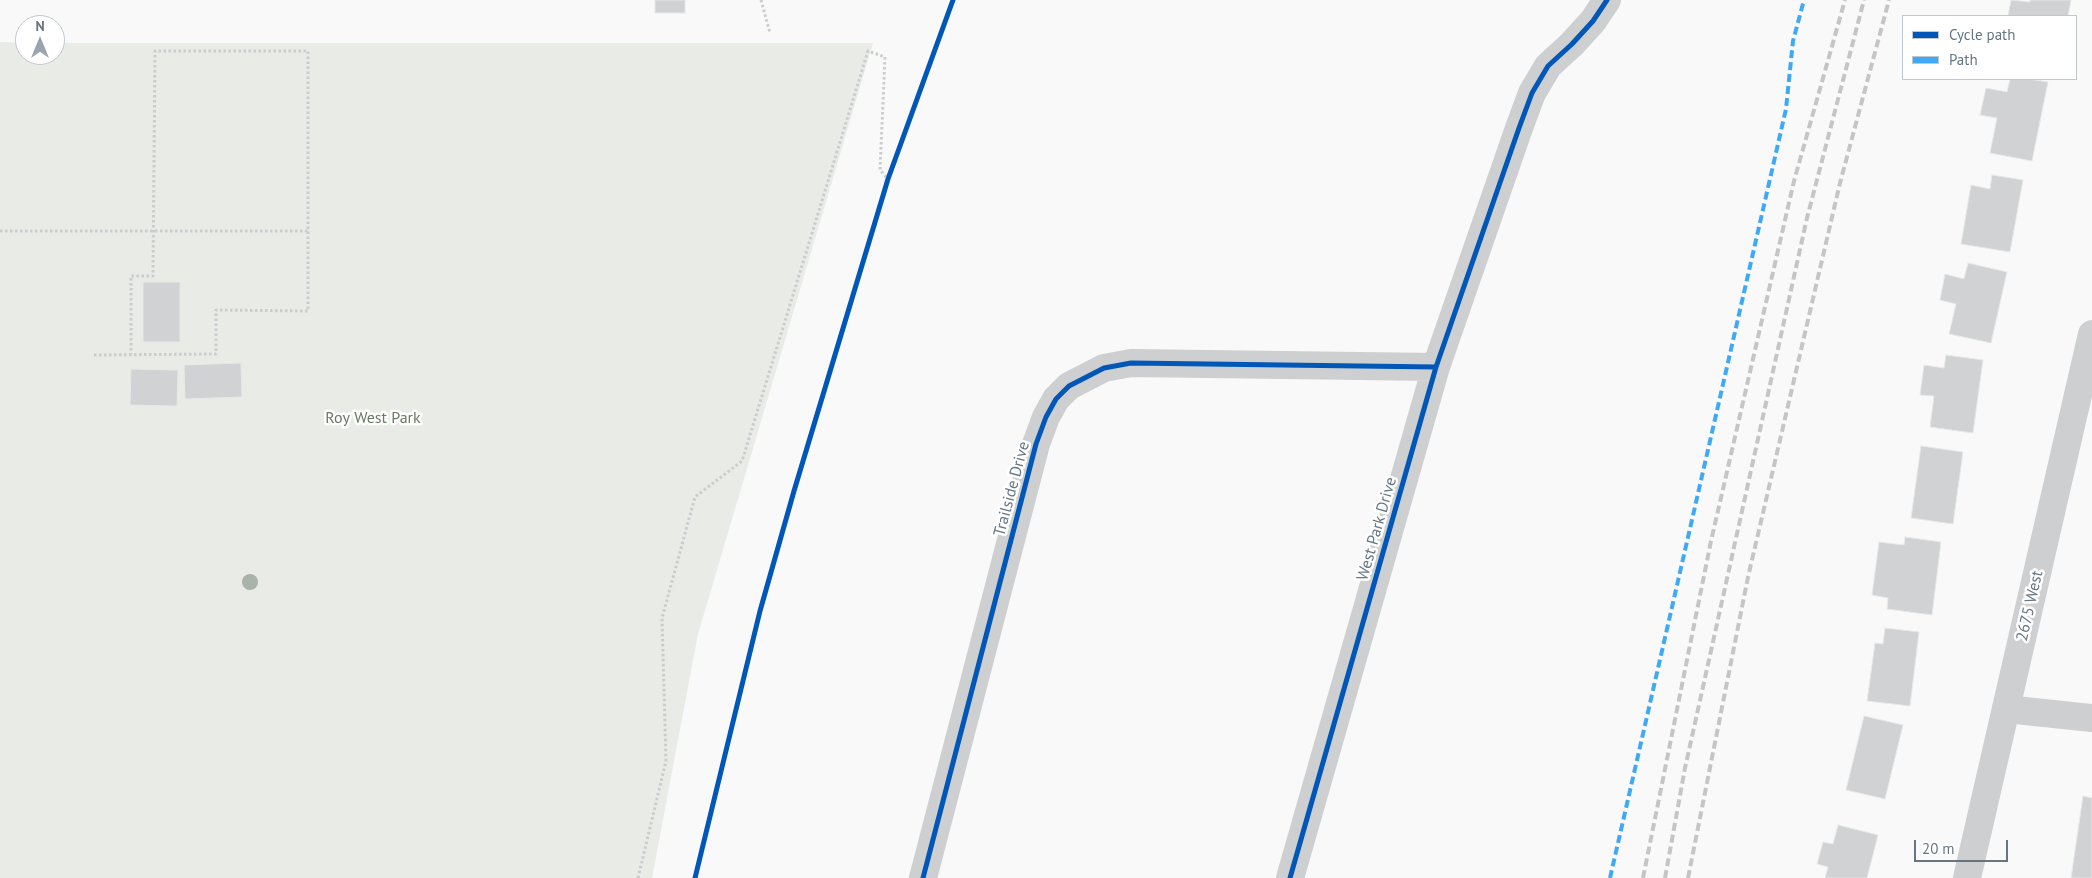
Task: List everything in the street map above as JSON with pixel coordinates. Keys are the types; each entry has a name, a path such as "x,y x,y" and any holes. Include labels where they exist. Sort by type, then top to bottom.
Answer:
{"street":[{"name":"West Park Drive","path":"1290,878 1436,367 1532,94 1548,66 1593,21 1607,0"},
{"name":"2675 West","path":"1967,878 2092,334"},
{"name":"Trailside Drive","path":"923,878 1036,444 1046,417 1056,399 1069,386 1104,368 1131,363 1436,367"},
{"path":"2006,710 2092,718"}],"path":[{"path":"761,0 770,33"},
{"path":"94,355 216,354 216,310 308,311 308,50 155,50 153,276 132,276 131,354"},
{"path":"638,878 666,761 662,618 695,497 742,461 868,51 885,57 880,170 888,179"},
{"path":"885,189 891,170"},
{"path":"0,231 308,231"}],"green space":[{"name":"Roy West Park","path":"0,42 15,43 15,65 65,65 65,43 873,43 698,634 652,878 0,878"}],"building":[{"path":"655,0 685,0 685,13 655,13"},
{"path":"2011,0 2030,2 2030,0 2071,0 2068,15 2008,15"},
{"path":"2010,80 2048,82 2032,161 1990,153 1997,118 1980,115 1986,88 2007,92"},
{"path":"1992,175 2023,180 2010,252 1961,244 1971,185 1990,189"},
{"path":"1968,263 2007,272 1991,343 1949,334 1956,304 1940,300 1945,274 1964,279"},
{"path":"143,282 180,282 180,342 143,342"},
{"path":"1946,355 1983,360 1973,433 1930,427 1934,396 1920,395 1924,365 1944,368"},
{"path":"241,363 242,397 185,399 184,365"},
{"path":"131,369 178,370 177,406 130,405"},
{"path":"1921,446 1963,452 1953,524 1911,518"},
{"path":"1905,537 1941,542 1932,615 1887,609 1888,598 1872,595 1879,542 1904,545"},
{"path":"1885,628 1919,632 1910,706 1867,701 1875,643 1883,644"},
{"path":"1864,716 1903,725 1885,799 1846,790"},
{"path":"2083,796 2092,798 2092,878 2071,878"},
{"path":"1838,825 1878,835 1867,878 1825,878 1828,867 1817,864 1823,842 1833,844"}],"railway":[{"path":"1643,878 1711,541 1794,181 1845,0"},
{"path":"1665,878 1685,768 1807,218 1864,0"},
{"path":"1688,878 1748,577 1840,183 1889,0"}],"marked path":[{"path":"1610,878 1786,109 1793,41 1804,0"}],"cycle path":[{"path":"695,878 760,611 794,491 888,179 953,0"},
{"path":"1290,878 1436,367 1519,128 1532,93 1548,66 1593,21 1607,0"},
{"path":"923,878 1036,444 1046,417 1056,399 1069,386 1104,368 1131,363 1436,367"}]}
